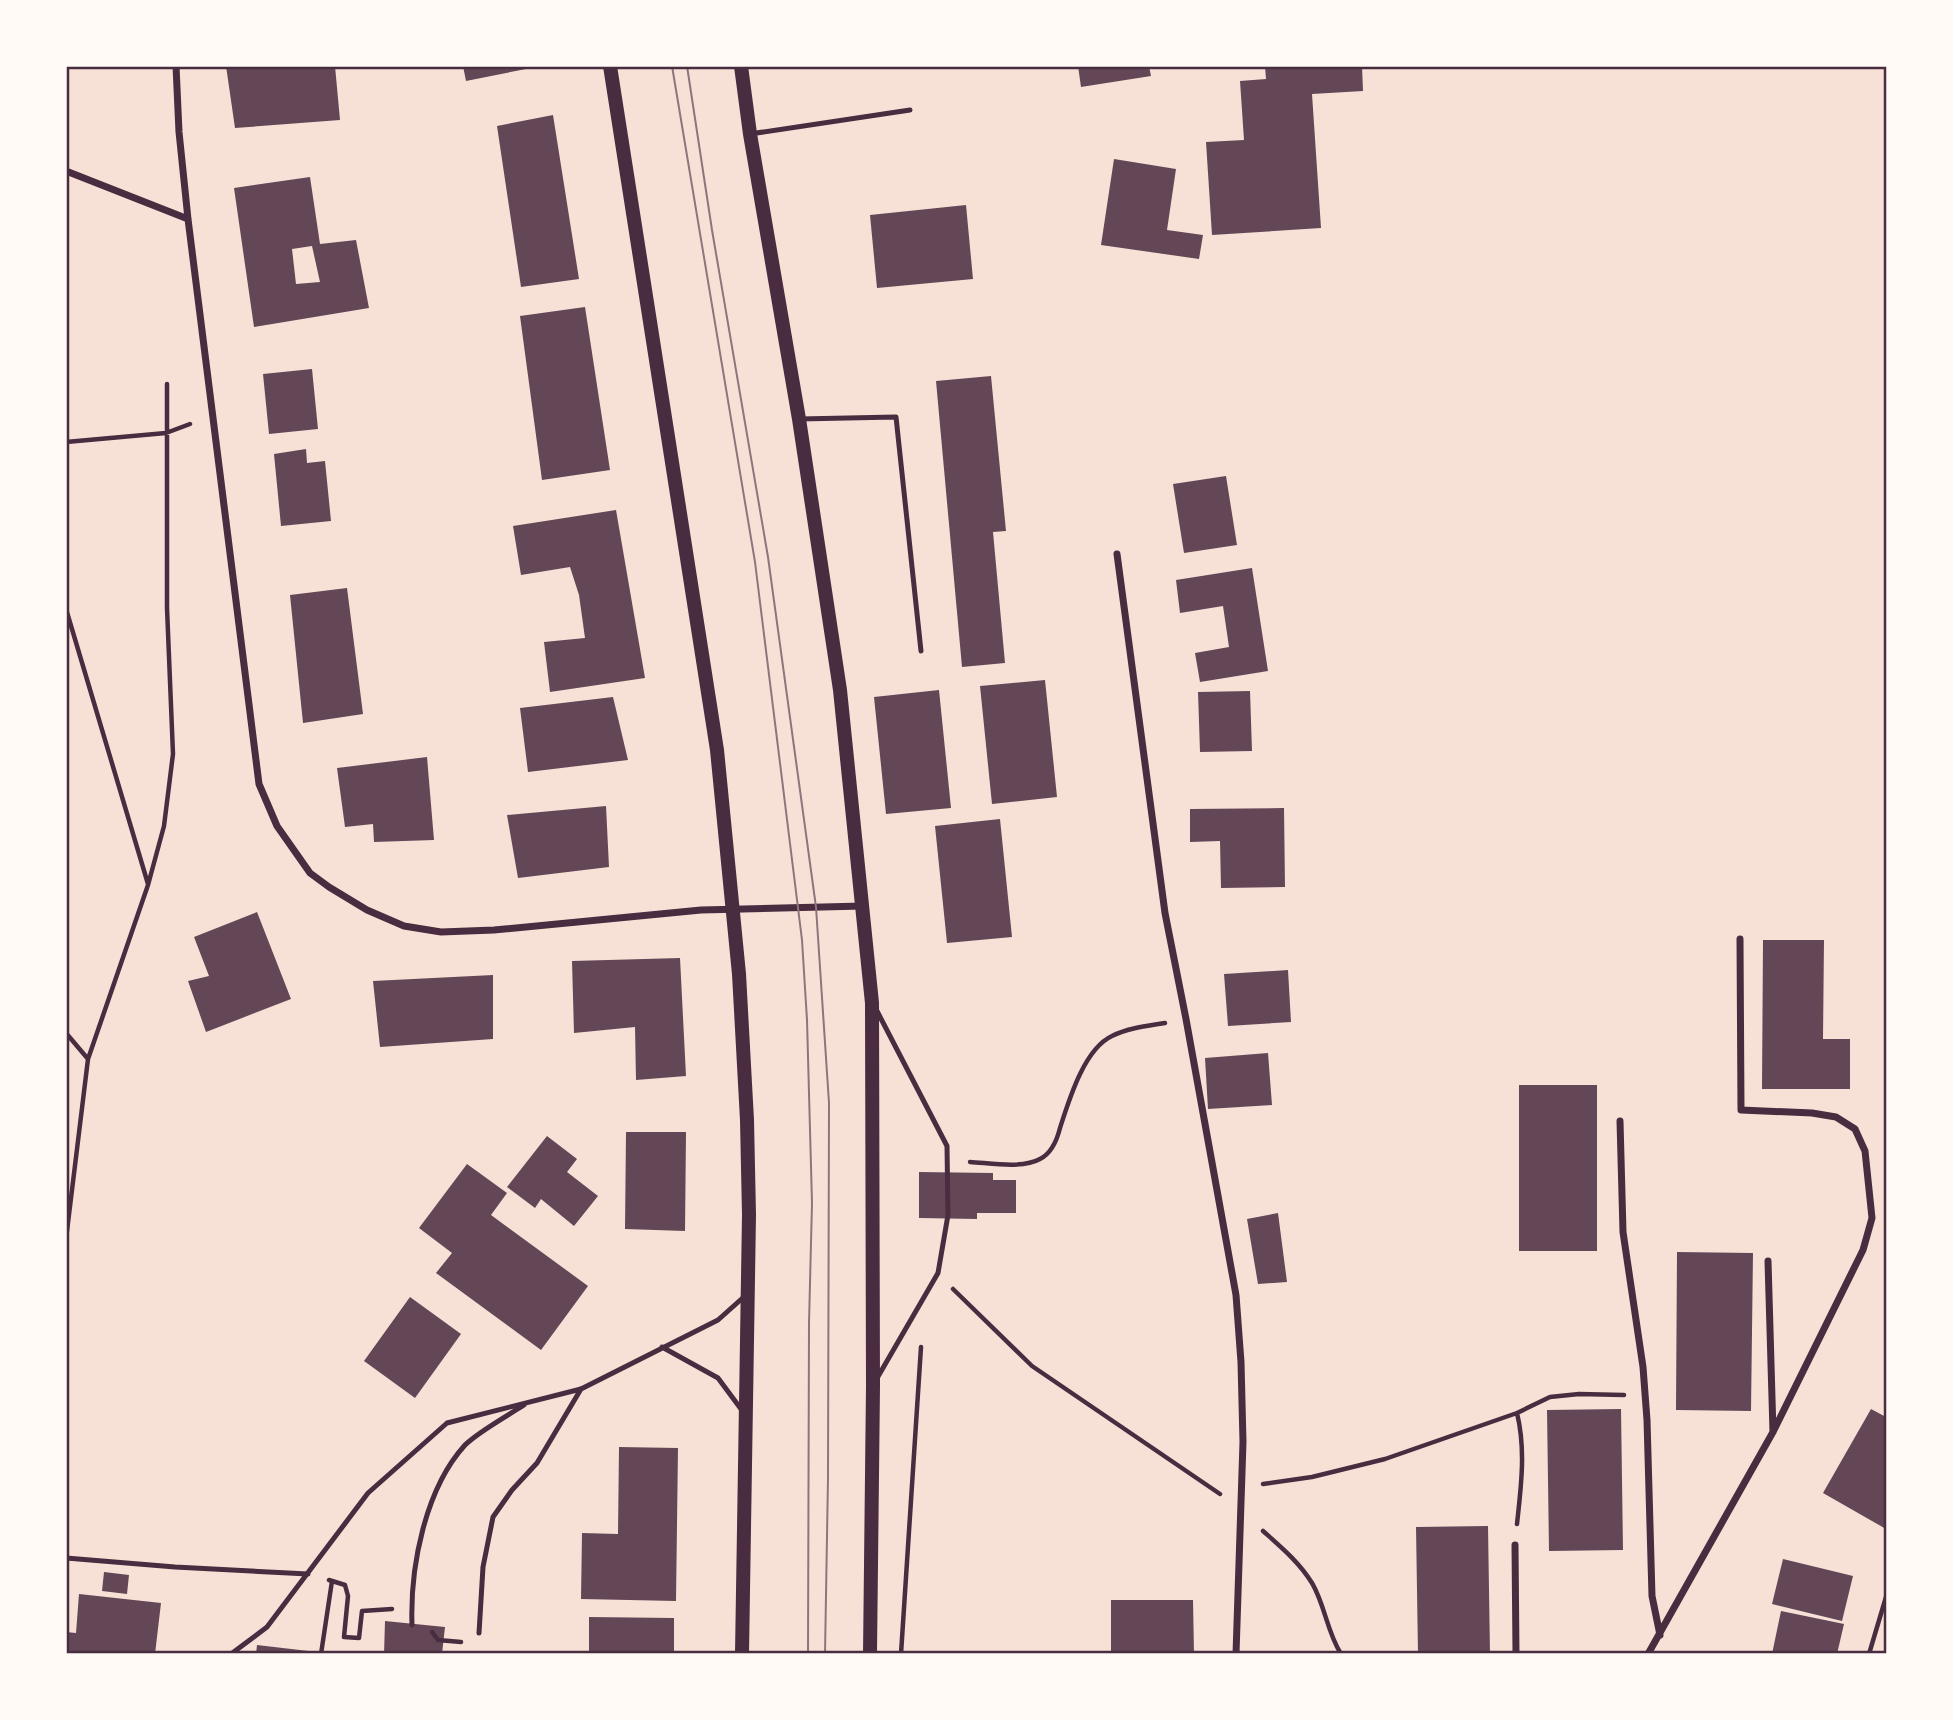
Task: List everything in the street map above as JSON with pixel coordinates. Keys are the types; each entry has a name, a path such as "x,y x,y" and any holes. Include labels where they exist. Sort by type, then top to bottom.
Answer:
{"main road":[{"path":"610,66 696,605 717,750 733,910 747,1120 748,1292 743,1654"},
{"path":"741,66 840,690 872,1003 873,1386 870,1654"}],"street":[{"path":"176,66 188,219 259,784 277,827 301,862 310,873 329,887 367,910 404,926 441,932 494,930 701,910 863,906"},
{"path":"66,171 188,219"},
{"path":"1117,554 1164,913 1236,1295 1241,1362 1241,1508 1236,1654"},
{"path":"1648,1654 1773,1432 1863,1250 1872,1218 1864,1150 1855,1129 1836,1117 1812,1113 1741,1110 1740,939"},
{"path":"1620,1121 1623,1232 1645,1395 1652,1596 1660,1635"},
{"path":"1768,1261 1773,1432"},
{"path":"1514,1545 1516,1654"}],"lane":[{"path":"750,134 910,110"},
{"path":"799,419 896,417 921,651"},
{"path":"872,1003 947,1146 948,1215 938,1273 873,1386"},
{"path":"231,1654 267,1627 368,1493 447,1423 581,1389 718,1321 748,1292"},
{"path":"662,1347 718,1378 747,1416"},
{"path":"480,1633 483,1567 493,1517 512,1490 537,1463 581,1389"},
{"path":"412,1625 421,1531 443,1478 466,1445 529,1401"},
{"path":"66,1558 308,1574"}],"path":[{"path":"66,1239 88,1059 148,885 164,827 173,754 167,608 167,384"},
{"path":"66,442 166,433 190,424"},
{"path":"66,609 148,885"},
{"path":"970,1162 1021,1163 1040,1159 1055,1145 1078,1081 1095,1047 1109,1037 1125,1031 1186,1019"},
{"path":"66,1033 88,1059"},
{"path":"950,1286 1032,1366 1241,1508"},
{"path":"901,1654 917,1443 922,1335"},
{"path":"1241,1487 1312,1477 1385,1459 1517,1413 1550,1397 1580,1394 1645,1395"},
{"path":"1514,1545 1523,1470 1521,1429 1517,1413"},
{"path":"1262,1531 1294,1559 1313,1585 1332,1638 1342,1654"},
{"path":"321,1654 332,1581"},
{"path":"348,1596 344,1637 359,1638 362,1611 412,1608"},
{"path":"1869,1654 1886,1597"},
{"path":"438,1640 468,1643"}],"building":[{"path":"226,66 335,66 340,120 235,128"},
{"path":"463,66 531,66 531,68 466,81"},
{"path":"1078,66 1149,66 1151,76 1081,87"},
{"path":"1265,66 1362,66 1363,91 1312,94 1321,228 1212,235 1206,142 1244,140 1240,81 1266,79"},
{"path":"553,115 579,279 521,287 497,126"},
{"path":"1114,159 1176,169 1167,230 1203,235 1199,259 1101,245"},
{"path":"310,177 320,244 356,240 369,308 254,327 234,188","holes":["312,246 320,282 296,284 292,249"]},
{"path":"966,205 973,279 877,288 870,215"},
{"path":"585,307 610,470 542,480 520,316"},
{"path":"312,369 318,429 269,434 263,374"},
{"path":"991,376 1006,531 993,532 1005,663 962,667 936,381"},
{"path":"306,449 307,463 325,461 331,521 281,526 274,454"},
{"path":"1226,476 1237,545 1184,553 1173,484"},
{"path":"616,510 645,678 550,692 544,642 585,638 579,595 570,567 521,575 513,526"},
{"path":"1252,568 1268,671 1200,682 1195,653 1229,647 1223,606 1180,613 1176,580"},
{"path":"347,588 363,714 303,723 290,595"},
{"path":"1045,680 1057,797 992,804 980,686"},
{"path":"939,690 951,808 886,814 874,697"},
{"path":"1250,691 1252,751 1200,752 1198,692"},
{"path":"613,697 628,760 528,772 520,708"},
{"path":"427,757 434,840 374,842 373,824 345,827 337,768"},
{"path":"606,806 609,867 518,878 507,815"},
{"path":"1284,808 1285,887 1221,888 1220,841 1190,842 1190,809"},
{"path":"1000,819 1012,937 947,943 935,826"},
{"path":"257,912 291,999 206,1032 188,981 209,976 194,937"},
{"path":"1763,940 1824,940 1823,1039 1850,1039 1850,1089 1762,1089"},
{"path":"680,958 686,1076 636,1080 635,1027 574,1033 572,961"},
{"path":"1288,970 1291,1022 1228,1026 1224,974"},
{"path":"493,975 493,1039 380,1047 373,981"},
{"path":"1268,1053 1272,1105 1208,1109 1205,1058"},
{"path":"1519,1085 1597,1085 1597,1251 1519,1251"},
{"path":"626,1132 686,1132 685,1231 625,1229"},
{"path":"547,1136 577,1159 567,1172 598,1196 574,1226 541,1199 535,1208 507,1187"},
{"path":"467,1164 507,1193 491,1215 588,1286 541,1350 436,1273 452,1253 419,1228"},
{"path":"919,1172 993,1173 993,1180 1016,1180 1016,1213 977,1213 977,1219 919,1218"},
{"path":"1278,1213 1287,1282 1258,1284 1247,1219"},
{"path":"1677,1252 1753,1253 1751,1411 1676,1410"},
{"path":"410,1297 461,1334 415,1398 364,1361"},
{"path":"1621,1409 1623,1550 1549,1551 1547,1410"},
{"path":"1871,1409 1886,1417 1886,1529 1823,1493"},
{"path":"619,1447 678,1448 676,1601 581,1599 582,1533 618,1534"},
{"path":"1488,1526 1490,1654 1418,1654 1416,1527"},
{"path":"1783,1559 1853,1576 1842,1621 1772,1604"},
{"path":"104,1572 129,1575 127,1594 102,1591"},
{"path":"79,1594 161,1603 155,1654 66,1654 66,1632 76,1633"},
{"path":"1111,1600 1193,1600 1194,1654 1111,1654"},
{"path":"1781,1611 1844,1624 1837,1654 1772,1654"},
{"path":"589,1617 674,1618 674,1654 589,1654"},
{"path":"385,1621 445,1627 442,1654 384,1654"},
{"path":"257,1645 317,1652 317,1654 256,1654"}],"tram line":[{"path":"672,66 755,562 802,940 812,1203 808,1654"},
{"path":"687,66 768,557 816,907 829,1103 825,1654"}]}
